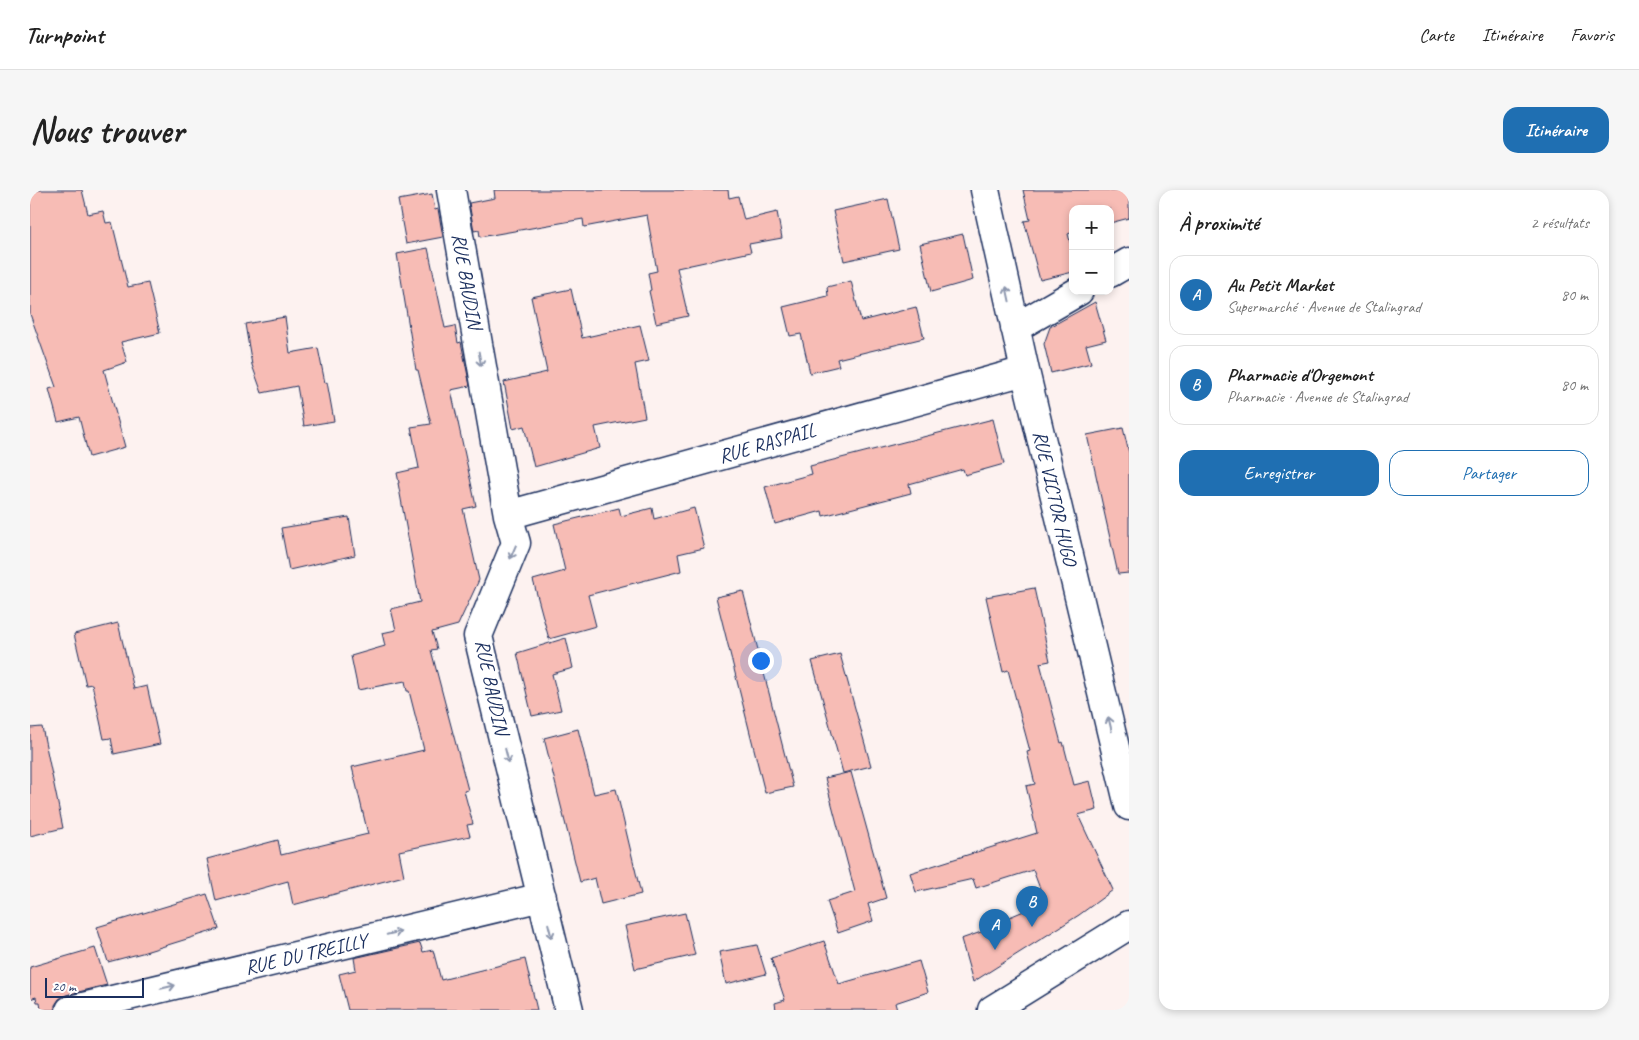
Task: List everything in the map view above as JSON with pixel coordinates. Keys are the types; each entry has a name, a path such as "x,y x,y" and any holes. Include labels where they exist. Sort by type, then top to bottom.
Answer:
{"street":[{"name":"RUE BAUDIN","path":"451,190 508,515 516,543 478,636 570,1010"},
{"name":"RUE VICTOR HUGO","path":"985,190 1025,371 1129,806"},
{"path":"1114,271 1129,262"},
{"path":"1016,328 1072,295"},
{"name":"RUE RASPAIL","path":"508,515 1025,371"},
{"name":"RUE DU TREILLY","path":"70,1010 542,897"},
{"path":"992,1010 1129,925"}],"building":[{"path":"30,190 82,190 88,214 103,211 106,223 112,222 128,287 148,283 160,333 121,342 127,362 104,370 125,447 89,457 79,417 58,422 49,389 56,387 30,314"},
{"path":"494,190 728,190 729,198 738,196 744,220 777,212 782,238 749,244 751,252 677,268 688,316 656,323 649,291 651,290 648,273 657,271 647,215 584,227 583,219 480,237 479,230 474,231 469,203 495,198"},
{"path":"1023,190 1129,190 1129,218 1114,222 1114,205 1069,205 1069,273 1040,280 1024,221 1030,220"},
{"path":"432,194 435,210 438,209 443,237 406,244 398,200"},
{"path":"888,199 899,249 844,261 833,211"},
{"path":"963,234 973,280 931,292 920,244"},
{"path":"428,248 445,328 455,326 458,343 461,342 470,386 451,390 476,506 463,509 479,580 458,625 432,632 437,649 431,650 468,790 464,791 473,824 467,825 470,836 399,851 404,876 293,905 288,881 216,901 207,859 278,840 281,855 368,834 352,767 424,750 405,681 358,690 351,656 385,646 382,633 396,630 391,609 420,602 397,473 419,468 411,427 431,424 418,370 416,370 397,254"},
{"path":"851,281 861,321 916,307 924,338 837,359 839,366 810,373 801,334 790,336 783,307 828,296 827,287"},
{"path":"571,289 582,338 640,325 649,361 635,364 645,417 595,427 600,448 534,467 524,426 513,429 504,382 547,372 531,297"},
{"path":"1095,302 1106,340 1086,345 1091,363 1051,373 1044,344 1050,327"},
{"path":"285,317 290,353 318,348 325,383 327,382 334,421 304,426 297,386 262,393 252,365 245,324"},
{"path":"993,419 1004,464 965,475 963,469 909,484 911,493 823,516 822,511 775,524 765,487 812,474 810,466"},
{"path":"1123,428 1129,453 1129,573 1118,574 1087,435"},
{"path":"619,508 621,516 652,508 654,519 694,508 704,548 678,554 681,571 588,595 596,626 549,639 533,580 565,571 554,524"},
{"path":"349,517 355,555 289,570 281,528"},
{"path":"1034,588 1050,661 1040,663 1061,743 1063,742 1074,785 1090,781 1097,810 1078,815 1113,890 1079,915 973,982 961,939 987,930 986,927 1045,902 1033,870 976,888 973,879 916,892 910,873 1037,833 1026,786 1035,784 1027,752 1030,751 1008,670 1003,672 986,597"},
{"path":"743,591 793,787 765,793 716,597"},
{"path":"118,623 134,689 147,686 160,744 114,754 111,738 104,739 92,684 86,685 74,634"},
{"path":"566,638 573,668 552,674 561,710 532,716 517,653"},
{"path":"840,654 871,766 843,773 812,661"},
{"path":"42,727 63,828 30,836 30,728"},
{"path":"578,729 594,794 616,789 641,894 601,904 595,878 580,882 544,738"},
{"path":"851,772 886,898 868,904 873,921 838,933 827,901 855,892 825,778"},
{"path":"207,894 219,929 108,962 97,927"},
{"path":"685,913 695,955 635,969 625,926"},
{"path":"824,941 839,984 919,961 928,992 895,1003 897,1010 776,1010 775,1003 785,1000 771,958"},
{"path":"420,943 423,952 433,950 441,980 525,959 537,1010 348,1010 339,974 356,970 354,958"},
{"path":"757,945 766,974 726,984 719,952"},
{"path":"95,948 107,985 66,995 59,999 55,1005 55,1010 41,1010 40,1002 37,1002 36,997 30,999 30,967"}],"place":[{"name":"Pharmacie d'Orgemont","path":"1032,927"},
{"name":"Au Petit Market","path":"995,950"}]}
